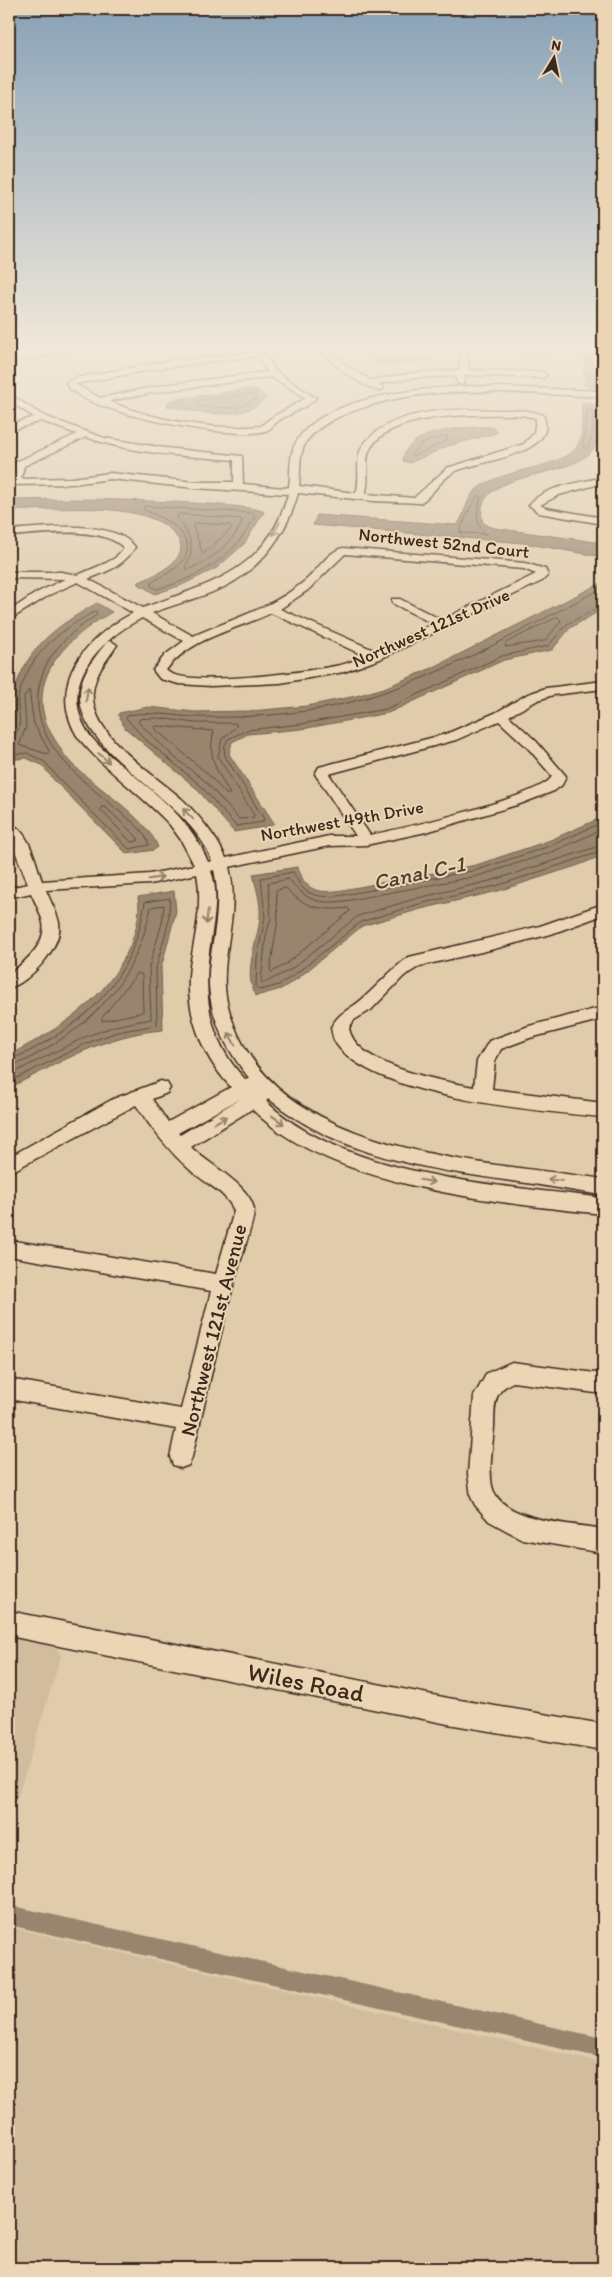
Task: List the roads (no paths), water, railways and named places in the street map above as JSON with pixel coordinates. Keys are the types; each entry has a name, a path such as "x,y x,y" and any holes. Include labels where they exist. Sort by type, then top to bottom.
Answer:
{"street":[{"path":"40,454 19,464 12,482 72,481 110,476 187,484 237,484 284,490 302,486 359,496 416,500 421,498 434,481 449,470 496,454"},
{"path":"205,454 239,458 237,484"},
{"path":"298,454 302,486 260,555 242,571 203,591 110,632 87,654 74,678 70,696 72,712 84,738 166,812 188,839 210,861 227,890 228,909 218,963 217,990 223,1019 231,1038 244,1060 266,1084 292,1107 335,1133 392,1154 603,1187"},
{"path":"359,496 364,484 364,454"},
{"path":"603,480 551,494 534,505 548,512 603,521"},
{"path":"9,533 99,533 120,537 130,547 128,554 120,561 32,600 9,617"},
{"path":"92,573 122,590 154,613 199,638 271,609 306,585 322,571 333,557 343,551"},
{"name":"Northwest 52nd Court","path":"343,551 525,566 541,571"},
{"name":"Northwest 121st Drive","path":"199,638 164,662 159,670 164,676 211,682 280,679 328,672 376,656 443,625 538,579 542,575 541,571"},
{"path":"9,575 61,575 78,578 110,596 154,613"},
{"path":"110,596 122,590"},
{"path":"396,600 443,625"},
{"path":"271,609 376,656"},
{"path":"362,834 326,783 322,774 324,770 451,737 500,716 533,697 551,691 603,686"},
{"name":"Northwest 49th Drive","path":"9,893 37,886 150,879 210,861 362,834 421,829 468,816 548,788 557,782 559,776 543,756 516,728 500,716"},
{"path":"9,828 18,837 51,924 50,937 28,969 9,982"},
{"path":"210,861 208,910 196,986 199,1006 209,1042 247,1094 280,1122 323,1148 367,1166 426,1181 603,1206"},
{"path":"603,909 527,935 415,961 398,972 365,1006 348,1016 340,1027 342,1040 353,1052 376,1067 425,1085 603,1110"},
{"path":"483,1093 486,1062 495,1045 512,1038 603,1013"},
{"path":"173,1138 266,1084"},
{"path":"9,1166 120,1104 161,1088"},
{"name":"Northwest 121st Avenue","path":"140,1096 173,1138 197,1164 234,1192 241,1201 244,1211 223,1284 181,1457"},
{"path":"9,1248 223,1284"},
{"path":"603,1384 512,1372 495,1380 485,1396 480,1474 482,1497 497,1513 522,1527 603,1541"},
{"path":"9,1389 190,1421"},
{"name":"Wiles Road","path":"9,1623 448,1711 603,1737"}],"water":[{"path":"405,454 430,454 410,463 403,461"},
{"path":"570,454 587,454 584,458 567,466 507,483 492,492 483,505 483,523 494,528 603,543 603,557 523,543 313,525 317,515 457,525 470,497 477,489 488,482 502,476 561,459"},
{"path":"77,499 207,504 234,506 264,512 244,544 217,568 182,585 155,594 137,583 166,568 178,556 181,550 180,543 169,528 151,518 129,512 103,509 9,511 9,500"},
{"path":"603,582 603,609 570,628 552,650 504,660 388,713 302,729 248,734 232,742 229,754 274,823 270,826 234,832 196,788 125,728 118,715 119,713 148,707 195,712 251,711 307,706 356,696 384,688 432,668"},
{"path":"97,603 112,612 78,636 63,650 52,665 45,682 42,700 45,720 68,760 143,825 158,847 154,850 127,854 54,780 42,765 26,758 9,760 9,736 15,722 13,697 27,662 46,638 69,620"},
{"path":"603,817 603,855 579,865 498,891 421,909 362,926 297,979 281,989 256,996 250,977 260,911 253,874 297,867 304,881 312,888 327,891 343,890 476,865 548,841"},
{"path":"174,891 176,911 161,968 163,1030 122,1037 83,1051 9,1088 9,1055 46,1035 80,1011 95,997 120,965 130,946 136,928 139,910 138,897"}],"waterway":[{"path":"9,1915 598,2047"}],"water label":[{"name":"Canal C-1","path":"419,873"}]}
